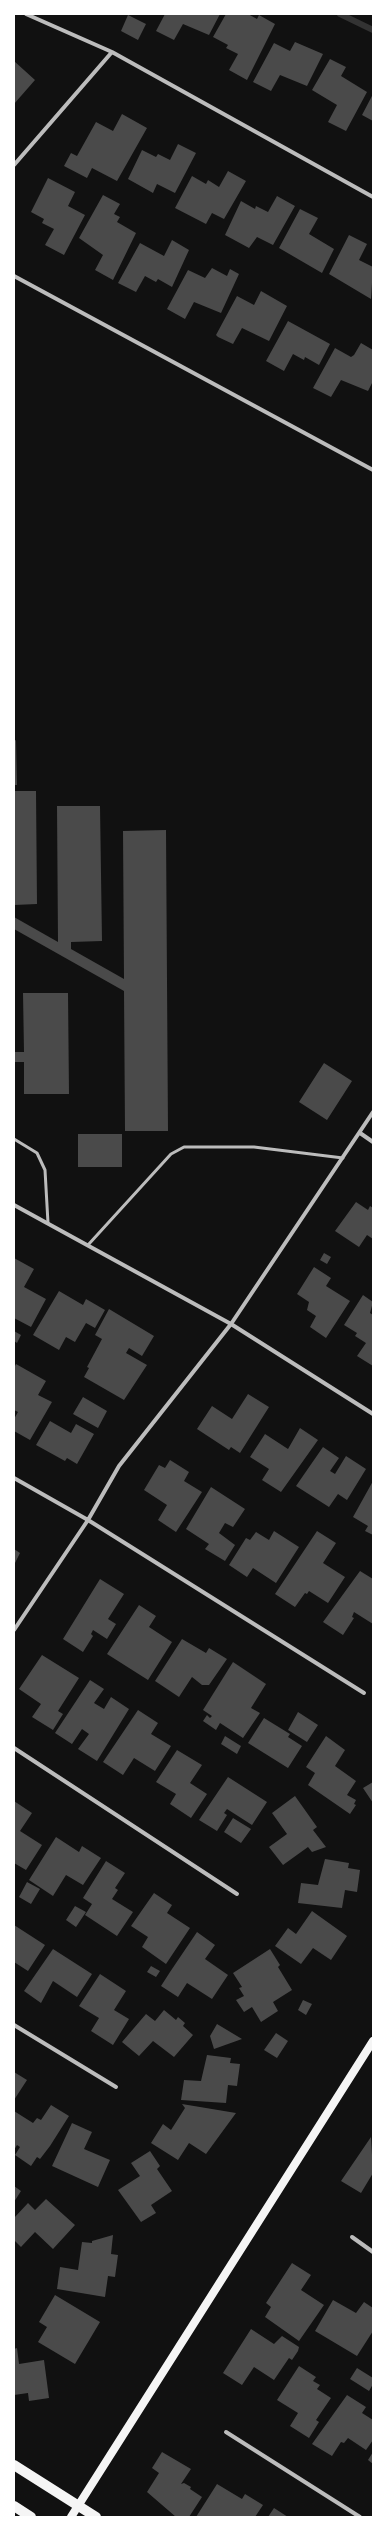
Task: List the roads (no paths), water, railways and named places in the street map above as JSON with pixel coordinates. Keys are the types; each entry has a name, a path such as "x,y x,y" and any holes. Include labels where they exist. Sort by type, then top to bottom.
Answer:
{"main road":[{"path":"71,2517 373,2041"},
{"path":"14,2464 96,2517"},
{"path":"14,2506 32,2517"}],"street":[{"path":"26,14 112,52 373,197"},
{"path":"15,163 112,52"},
{"path":"14,276 373,470"},
{"path":"14,1630 88,1520 119,1466 231,1324 373,1112"},
{"path":"360,1133 373,1142"},
{"path":"14,1204 231,1324 373,1414"},
{"path":"14,1478 88,1520 364,1693"},
{"path":"14,1748 237,1894"},
{"path":"14,2025 116,2087"},
{"path":"352,2238 373,2252"},
{"path":"226,2432 360,2517"}],"lane":[{"path":"14,1139 37,1153 45,1170 48,1223"},
{"path":"88,1245 171,1154 184,1147 254,1147 343,1158"}],"waterway":[{"path":"340,14 373,30"}]}
